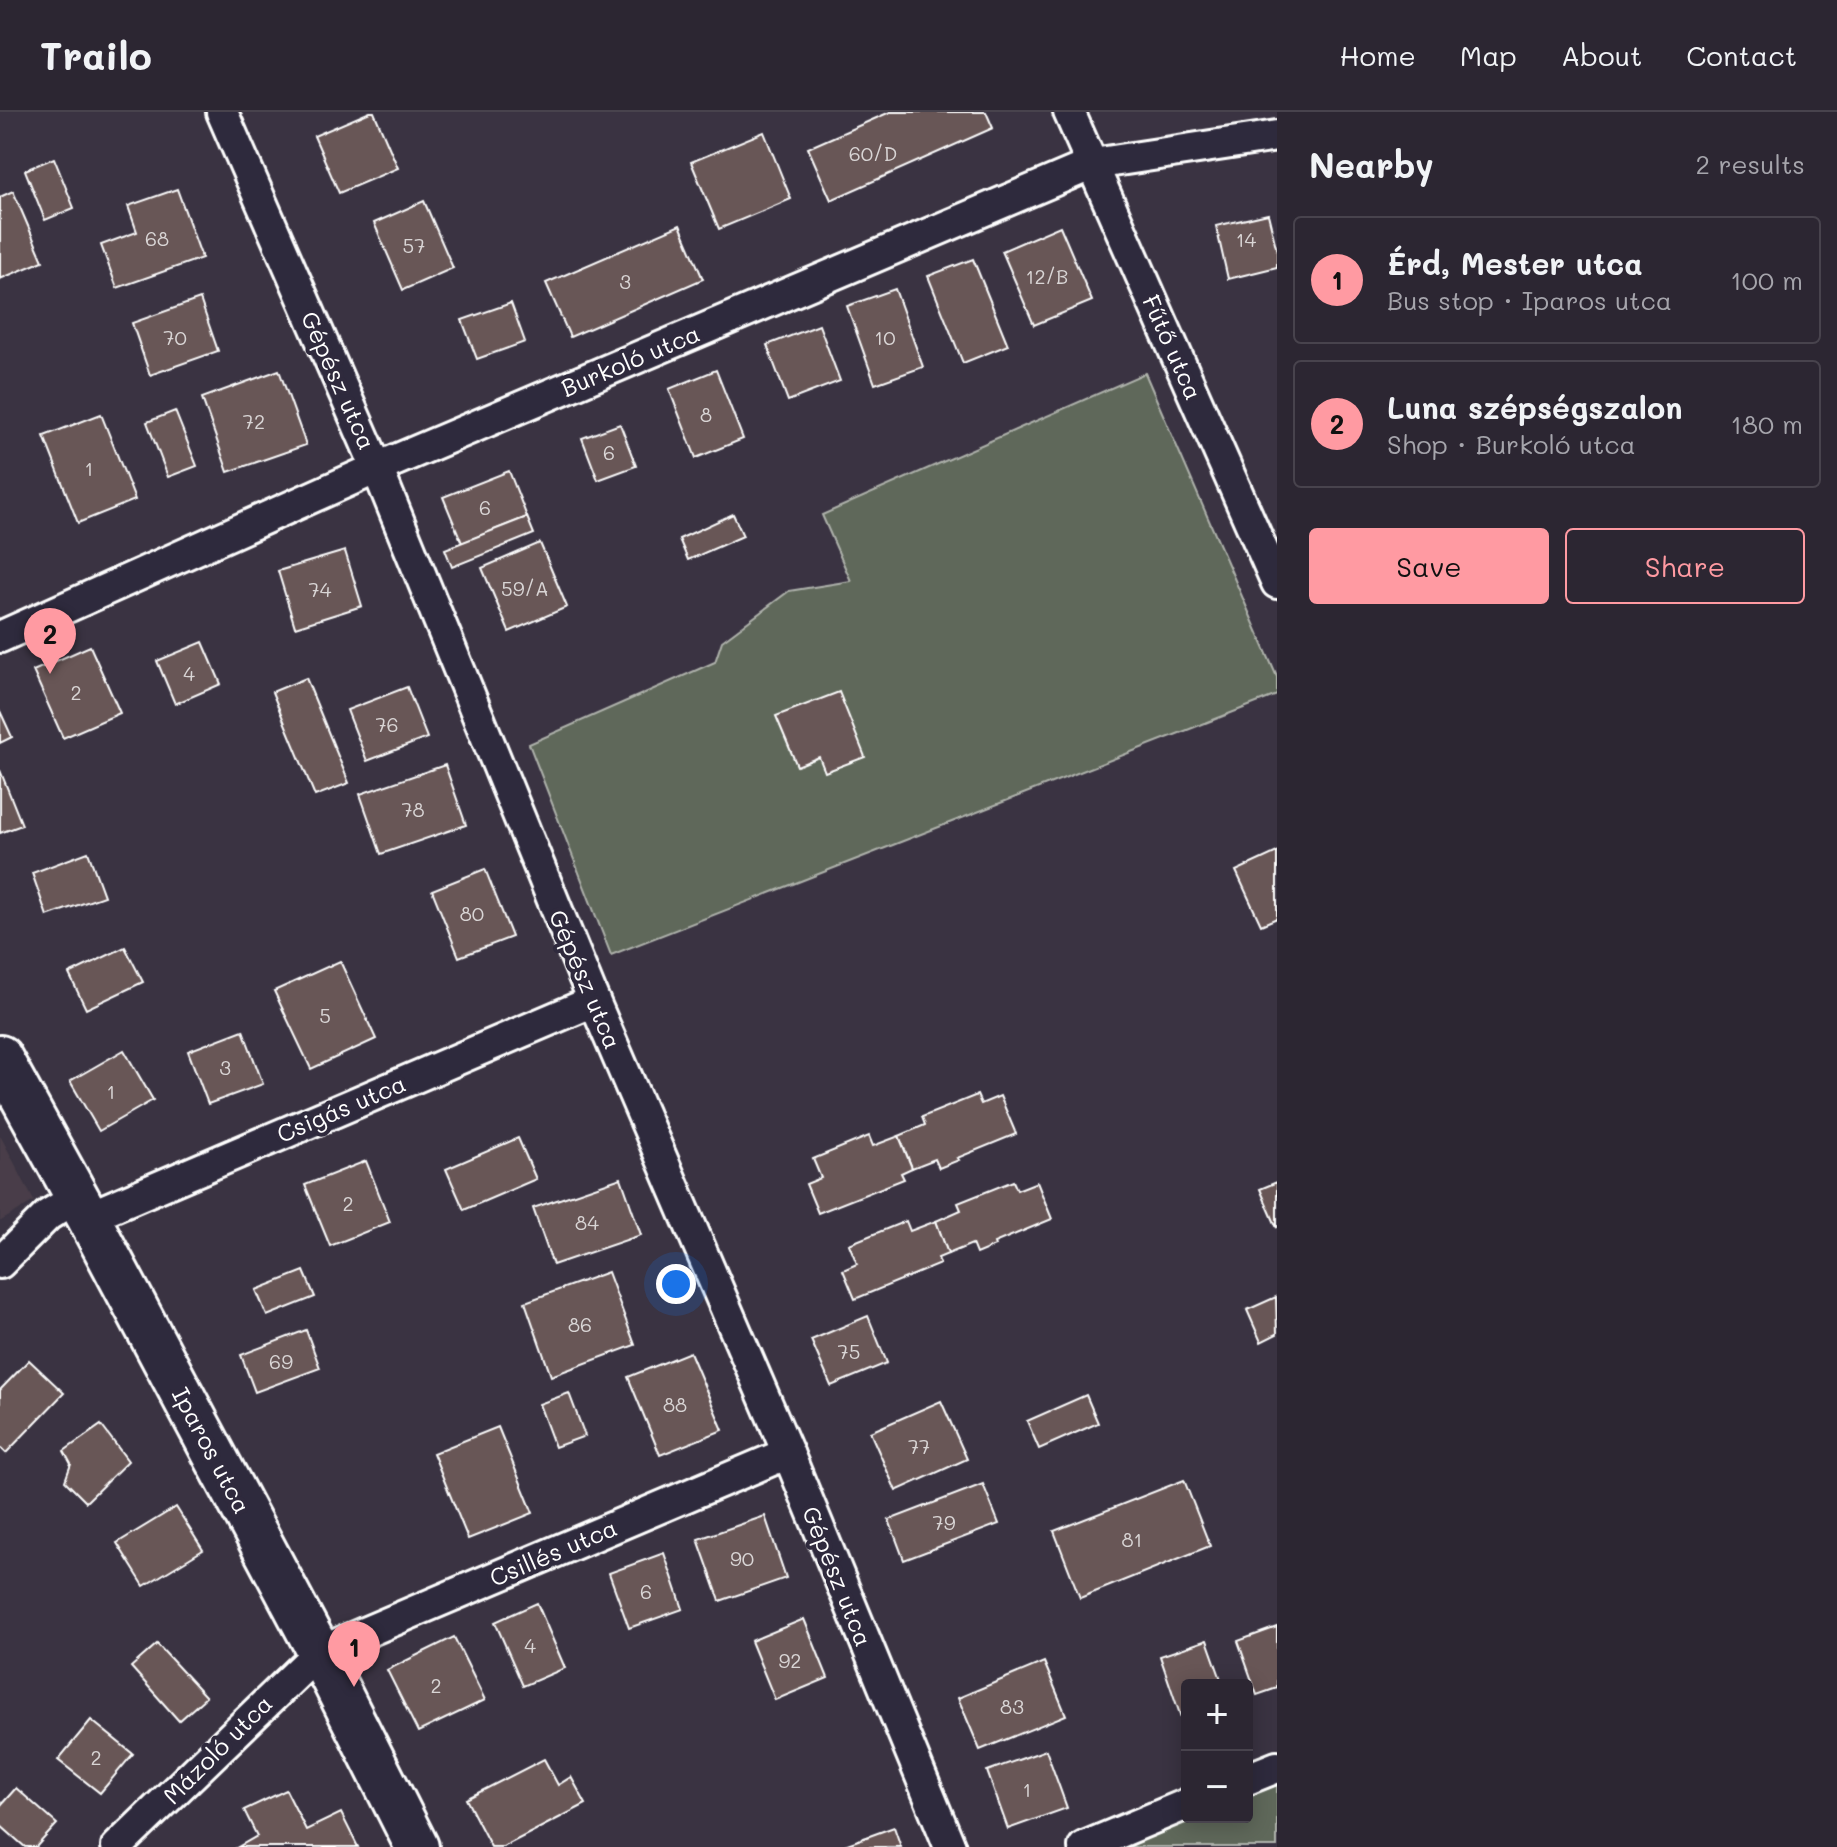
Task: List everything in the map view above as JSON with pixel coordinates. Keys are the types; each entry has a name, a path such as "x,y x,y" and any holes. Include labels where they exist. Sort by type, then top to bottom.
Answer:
{"street":[{"name":"Gépész utca","path":"222,112 377,468 594,1001 788,1453 950,1847"},
{"name":"Fűtő utca","path":"1069,112 1277,583"},
{"name":"Burkoló utca","path":"0,637 377,468 1093,164 1277,136"},
{"name":"Csigás utca","path":"3,1255 48,1215 82,1207 594,1001"},
{"name":"Iparos utca","path":"0,1057 319,1652 417,1847"},
{"name":"Csillés utca","path":"319,1652 788,1453"},
{"name":"Mázoló utca","path":"117,1847 319,1652"},
{"path":"1253,1777 1277,1767"},
{"path":"1084,1847 1181,1807"}],"shaded area":[{"path":"0,1135 34,1201 1,1221 0,1221"}],"green space":[{"path":"1145,373 1277,677 1277,695 611,955 529,744 715,662 722,641 789,591 851,581 822,515"},
{"path":"1277,1780 1277,1847 1116,1847 1181,1820 1181,1823 1253,1823 1253,1790"}],"building":[{"path":"374,112 398,168 339,193 314,136"},
{"path":"890,112 986,112 993,128 831,200 808,148"},
{"path":"764,132 791,199 719,229 691,162"},
{"path":"54,158 74,208 45,220 25,170"},
{"path":"177,189 202,258 117,288 101,245 137,232 128,206"},
{"path":"13,191 43,261 0,279 0,197"},
{"path":"424,201 453,268 403,290 374,223"},
{"path":"1268,214 1277,251 1277,267 1228,279 1216,226"},
{"path":"680,225 703,279 570,337 546,283"},
{"path":"1060,226 1092,301 1034,325 1002,251"},
{"path":"973,259 1008,345 963,363 928,276"},
{"path":"895,289 923,367 875,384 847,306"},
{"path":"200,299 218,351 150,375 132,323"},
{"path":"511,303 525,342 477,359 462,320"},
{"path":"819,325 840,381 788,401 767,345"},
{"path":"279,370 306,445 228,472 202,398"},
{"path":"716,370 743,439 696,458 669,389"},
{"path":"175,411 197,466 168,477 147,422"},
{"path":"101,414 135,500 78,523 44,436"},
{"path":"620,424 636,466 598,480 582,438"},
{"path":"509,471 527,517 462,543 443,497"},
{"path":"733,514 743,536 688,560 679,539"},
{"path":"527,517 534,534 452,567 445,549"},
{"path":"540,543 567,607 509,632 482,568"},
{"path":"345,551 362,606 295,627 278,571"},
{"path":"203,642 221,684 175,704 157,661"},
{"path":"90,646 120,713 63,738 33,671"},
{"path":"306,678 349,783 315,796 272,692"},
{"path":"407,687 427,738 367,761 347,710"},
{"path":"839,692 865,757 825,772 819,757 797,766 776,716"},
{"path":"0,711 12,737 0,743"},
{"path":"445,765 466,825 381,854 360,794"},
{"path":"0,770 22,825 0,833"},
{"path":"88,852 104,896 47,916 32,873"},
{"path":"1277,852 1277,918 1261,925 1236,871"},
{"path":"485,869 512,937 459,957 432,890"},
{"path":"125,947 143,982 86,1009 69,974"},
{"path":"340,961 376,1039 311,1069 274,991"},
{"path":"243,1030 263,1084 208,1104 188,1051"},
{"path":"124,1050 153,1100 99,1131 70,1081"},
{"path":"977,1095 981,1104 1000,1096 1016,1134 939,1168 935,1159 912,1168 899,1136 925,1125 922,1117"},
{"path":"869,1136 873,1146 899,1136 912,1168 901,1173 904,1179 818,1213 806,1184 821,1178 813,1159"},
{"path":"518,1138 536,1179 464,1210 446,1169"},
{"path":"366,1161 390,1222 330,1246 305,1185"},
{"path":"621,1178 641,1235 553,1265 533,1208"},
{"path":"1013,1181 1017,1190 1037,1182 1052,1219 994,1243 995,1246 976,1254 972,1244 948,1254 936,1221 961,1210 958,1203"},
{"path":"1277,1182 1277,1228 1260,1189"},
{"path":"906,1221 910,1231 936,1221 948,1254 938,1258 940,1264 855,1299 843,1270 857,1264 849,1244"},
{"path":"304,1271 315,1297 267,1316 256,1290"},
{"path":"608,1272 635,1345 551,1376 525,1302"},
{"path":"1276,1297 1277,1334 1261,1342 1247,1310"},
{"path":"868,1316 887,1363 831,1386 811,1340"},
{"path":"306,1330 320,1368 255,1392 241,1355"},
{"path":"690,1352 723,1430 660,1455 628,1377"},
{"path":"29,1360 64,1393 6,1453 0,1447 0,1390"},
{"path":"569,1393 585,1436 555,1447 539,1404"},
{"path":"1086,1395 1098,1423 1039,1449 1027,1421"},
{"path":"941,1401 967,1459 896,1491 870,1432"},
{"path":"101,1425 128,1461 86,1502 65,1481 71,1464 64,1451"},
{"path":"498,1427 533,1513 468,1539 433,1453"},
{"path":"1184,1480 1210,1546 1080,1598 1054,1531"},
{"path":"983,1484 999,1524 904,1560 889,1520"},
{"path":"176,1507 203,1550 144,1586 117,1543"},
{"path":"765,1516 786,1578 720,1601 698,1539"},
{"path":"664,1553 683,1609 629,1628 609,1573"},
{"path":"537,1603 565,1668 523,1686 495,1622"},
{"path":"804,1619 828,1678 775,1700 751,1641"},
{"path":"1277,1627 1277,1688 1257,1695 1238,1641"},
{"path":"454,1637 485,1700 418,1732 387,1670"},
{"path":"1207,1640 1221,1679 1181,1679 1181,1717 1160,1656"},
{"path":"157,1644 206,1697 179,1721 131,1667"},
{"path":"1044,1662 1066,1715 980,1750 958,1698"},
{"path":"91,1720 133,1754 100,1793 58,1760"},
{"path":"1046,1750 1067,1808 1008,1829 987,1771"},
{"path":"544,1759 558,1785 571,1777 586,1804 503,1847 491,1847 466,1799"},
{"path":"16,1788 57,1824 36,1847 25,1847 0,1825 0,1806"},
{"path":"286,1790 306,1830 341,1813 358,1847 238,1847 257,1836 244,1810"},
{"path":"894,1827 901,1847 839,1847"}],"place":[{"name":"Luna szépségszalon","path":"50,674"},
{"name":"Érd, Mester utca","path":"354,1687"}]}
